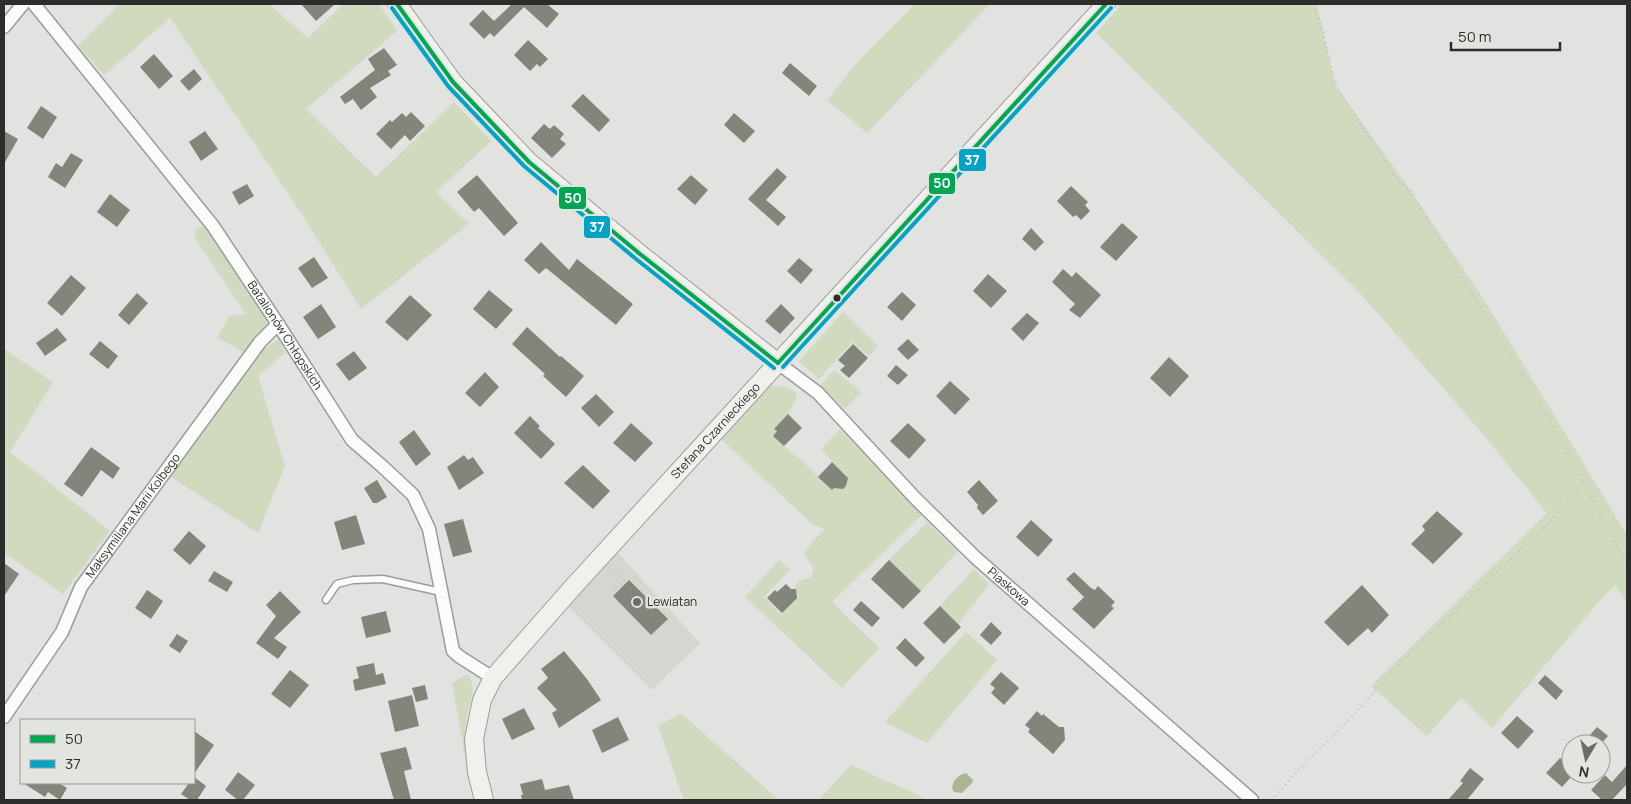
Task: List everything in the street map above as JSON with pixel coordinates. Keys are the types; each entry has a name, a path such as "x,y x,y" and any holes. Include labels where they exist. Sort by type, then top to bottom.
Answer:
{"street":[{"path":"4,28 23,4"},
{"name":"Batalionów Chłopskich","path":"34,4 213,226 352,440 413,495 430,529 454,651 460,658 492,678"},
{"path":"397,4 453,82 529,162 640,254 778,363"},
{"name":"Stefana Czarnieckiego","path":"484,800 474,740 479,710 492,678 1106,4"},
{"name":"Maksymiliana Marii Kolbego","path":"4,717 62,632 81,587 260,342 278,324"},
{"name":"Piaskowa","path":"778,363 818,394 915,498 976,558 1252,800"}],"lane":[{"path":"326,600 337,584 353,580 383,580 411,584 434,592 442,592"}],"path":[{"path":"1313,4 1323,32 1335,85 1398,181 1410,190 1548,417 1627,564"},
{"path":"1272,800 1408,655 1552,520 1572,498 1583,480"},
{"path":"606,562 624,580 610,595"}],"shaded area":[{"path":"120,4 269,4 308,38 343,4 379,4 397,31 306,109 376,177 454,102 491,141 436,192 469,224 361,309 301,213 170,18 104,75 78,46"},
{"path":"915,4 990,4 867,133 827,100 860,59"},
{"path":"1122,4 1317,4 1335,85 1410,190 1483,298 1627,535 1627,603 1615,585 1492,728 1461,698 1427,736 1371,686 1547,513 1476,426 1360,293 1096,33"},
{"path":"204,226 266,314 267,325 243,352 217,337 230,316 246,314 194,236 196,228"},
{"path":"843,312 878,346 869,356 852,342 819,379 799,361"},
{"path":"279,339 285,353 258,376 285,466 258,533 169,476 261,351"},
{"path":"4,349 53,382 10,452 110,531 63,594 4,553"},
{"path":"834,370 861,392 845,409 820,386"},
{"path":"768,387 787,387 798,394 788,414 774,429 777,431 773,436 832,490 836,486 843,489 846,476 821,449 840,429 923,514 832,602 879,648 842,688 745,597 779,560 790,570 764,597 781,614 798,596 795,586 799,581 811,578 814,569 804,554 812,542 825,529 813,525 720,438"},
{"path":"927,523 958,551 921,591 889,560"},
{"path":"617,552 700,643 652,690 567,605"},
{"path":"974,569 989,584 958,624 940,606"},
{"path":"966,632 997,660 927,743 885,722"},
{"path":"468,674 473,692 465,726 466,761 452,683"},
{"path":"681,713 779,800 684,800 658,726"},
{"path":"851,765 929,800 819,800"},
{"path":"966,773 973,780 972,783 962,793 954,792 952,788 955,780"}],"building":[{"path":"301,4 335,4 316,21"},
{"path":"512,4 547,4 559,14 547,28 524,7 494,37 490,33 484,39 469,24 483,10 494,21"},
{"path":"528,40 548,59 540,67 537,64 530,71 514,55"},
{"path":"384,48 397,65 388,71 391,75 370,88 377,97 361,110 353,99 345,104 340,97 375,70 368,59"},
{"path":"154,54 173,76 159,89 140,67"},
{"path":"790,63 817,86 809,96 782,73"},
{"path":"194,69 202,79 189,91 180,81"},
{"path":"583,94 610,120 599,132 571,106"},
{"path":"41,106 57,117 43,139 27,128"},
{"path":"411,112 425,126 410,141 405,135 391,149 376,134 390,120 392,122 402,113 406,117"},
{"path":"734,113 755,131 744,143 724,125"},
{"path":"544,124 550,129 554,125 564,134 560,139 566,144 552,158 531,138"},
{"path":"4,131 18,139 4,164"},
{"path":"205,131 218,149 201,161 189,142"},
{"path":"71,153 83,160 65,188 48,177 56,163 62,167"},
{"path":"777,168 787,177 766,200 786,217 778,226 748,199"},
{"path":"477,175 518,223 504,236 479,208 474,212 457,192"},
{"path":"691,175 708,190 695,205 677,189"},
{"path":"247,184 254,196 239,205 232,192"},
{"path":"1071,186 1088,202 1085,205 1090,211 1081,220 1076,215 1073,217 1057,201"},
{"path":"110,194 130,210 117,227 97,212"},
{"path":"1122,223 1138,237 1116,261 1100,247"},
{"path":"1031,228 1044,242 1035,251 1022,239"},
{"path":"541,242 569,270 577,259 633,304 616,325 546,268 539,274 524,260"},
{"path":"314,257 328,278 312,288 298,268"},
{"path":"799,258 813,270 801,284 787,271"},
{"path":"1063,269 1072,277 1076,272 1101,295 1080,318 1069,310 1075,304 1052,282"},
{"path":"988,274 1007,291 991,308 973,291"},
{"path":"71,275 86,288 62,316 47,303"},
{"path":"489,290 513,310 496,329 473,309"},
{"path":"902,292 916,305 902,321 887,307"},
{"path":"137,293 148,303 129,325 118,315"},
{"path":"410,295 432,315 407,341 385,322"},
{"path":"321,304 336,327 318,339 303,317"},
{"path":"781,304 795,318 780,334 765,321"},
{"path":"1027,313 1039,323 1023,341 1011,329"},
{"path":"527,327 584,376 566,397 543,376 545,374 512,344"},
{"path":"57,328 67,340 45,356 36,343"},
{"path":"908,339 919,350 908,360 897,349"},
{"path":"100,341 118,356 108,369 89,354"},
{"path":"853,344 868,358 849,378 840,370 845,366 838,360"},
{"path":"354,351 367,368 349,381 336,364"},
{"path":"1169,357 1189,376 1170,397 1150,378"},
{"path":"896,365 908,375 898,385 887,376"},
{"path":"485,372 499,387 480,407 465,393"},
{"path":"950,381 970,399 955,415 936,396"},
{"path":"596,394 614,412 599,427 581,408"},
{"path":"788,414 802,428 784,446 773,436 777,431 774,429"},
{"path":"530,416 540,426 538,428 555,444 541,459 514,433"},
{"path":"631,423 653,443 635,462 613,443"},
{"path":"908,423 926,440 909,459 890,441"},
{"path":"414,430 431,454 416,466 399,442"},
{"path":"91,447 120,468 113,479 101,470 82,497 64,484"},
{"path":"464,455 468,460 473,457 484,473 459,490 447,467"},
{"path":"832,462 848,478 843,489 834,488 832,490 818,477"},
{"path":"583,465 610,491 593,509 564,483"},
{"path":"377,480 387,497 377,503 373,503 364,488"},
{"path":"979,480 998,501 983,515 977,508 978,505 967,492"},
{"path":"1437,511 1463,534 1433,564 1411,544 1425,530 1422,526"},
{"path":"356,515 365,544 342,550 334,522"},
{"path":"463,519 472,552 453,557 444,524"},
{"path":"1031,520 1053,540 1038,557 1016,537"},
{"path":"189,531 206,546 190,565 173,550"},
{"path":"889,560 921,591 903,609 871,579"},
{"path":"4,563 19,574 4,596"},
{"path":"214,571 233,582 227,592 208,581"},
{"path":"1074,572 1091,588 1095,590 1098,586 1115,602 1111,606 1114,608 1094,629 1072,609 1084,597 1066,579"},
{"path":"629,580 668,619 651,635 613,596"},
{"path":"786,584 791,589 796,589 797,598 782,613 767,598 775,590 777,592"},
{"path":"1362,585 1389,615 1372,633 1368,628 1348,646 1324,622"},
{"path":"147,590 163,601 151,619 135,608"},
{"path":"280,591 301,612 274,638 287,647 278,659 256,643 276,616 266,605"},
{"path":"861,601 880,618 872,627 853,610"},
{"path":"940,606 961,627 944,644 923,623"},
{"path":"386,611 391,632 366,638 361,617"},
{"path":"991,622 1002,633 991,645 980,635"},
{"path":"177,634 188,641 180,653 169,646"},
{"path":"905,638 925,658 916,667 896,648"},
{"path":"564,651 601,700 559,728 552,713 557,710 537,688 548,678 541,669"},
{"path":"374,663 376,675 383,673 386,684 355,691 353,680 359,678 356,667"},
{"path":"290,670 309,685 290,708 271,694"},
{"path":"1001,672 1019,688 1004,705 991,693 995,688 990,684"},
{"path":"1545,675 1563,691 1556,700 1538,683"},
{"path":"425,685 428,699 416,702 412,688"},
{"path":"412,695 419,726 395,732 388,701"},
{"path":"524,708 535,729 512,740 502,719"},
{"path":"1037,711 1059,727 1064,727 1065,740 1053,754 1028,732 1030,729 1025,725"},
{"path":"1517,716 1534,731 1518,749 1501,733"},
{"path":"618,717 629,740 602,753 592,730"},
{"path":"1597,727 1606,734 1591,734"},
{"path":"195,732 214,745 195,773"},
{"path":"406,747 412,769 404,771 411,800 394,800 380,753"},
{"path":"1560,758 1561,784 1565,784 1562,787 1546,773"},
{"path":"1627,765 1627,784 1612,800 1602,800 1591,790 1597,784 1611,784"},
{"path":"1470,768 1484,779 1467,800 1448,800 1463,783 1460,781"},
{"path":"238,772 255,785 243,800 238,800 225,790"},
{"path":"195,778 206,786 197,800 190,800 181,794 188,784 195,784"},
{"path":"542,779 545,790 569,785 574,800 522,800 521,795 523,795 520,784"},
{"path":"25,784 61,784 67,788 60,800 48,792 45,797"}],"transit line":[{"name":"50","path":"397,4 453,82 529,162 640,254 778,363"},
{"name":"50","path":"778,363 1106,4"},
{"name":"37","path":"392,8 448,86 524,166 636,259 774,368"},
{"name":"37","path":"783,367 1111,8"}],"place":[{"name":"Lewiatan","path":"637,602"}]}
